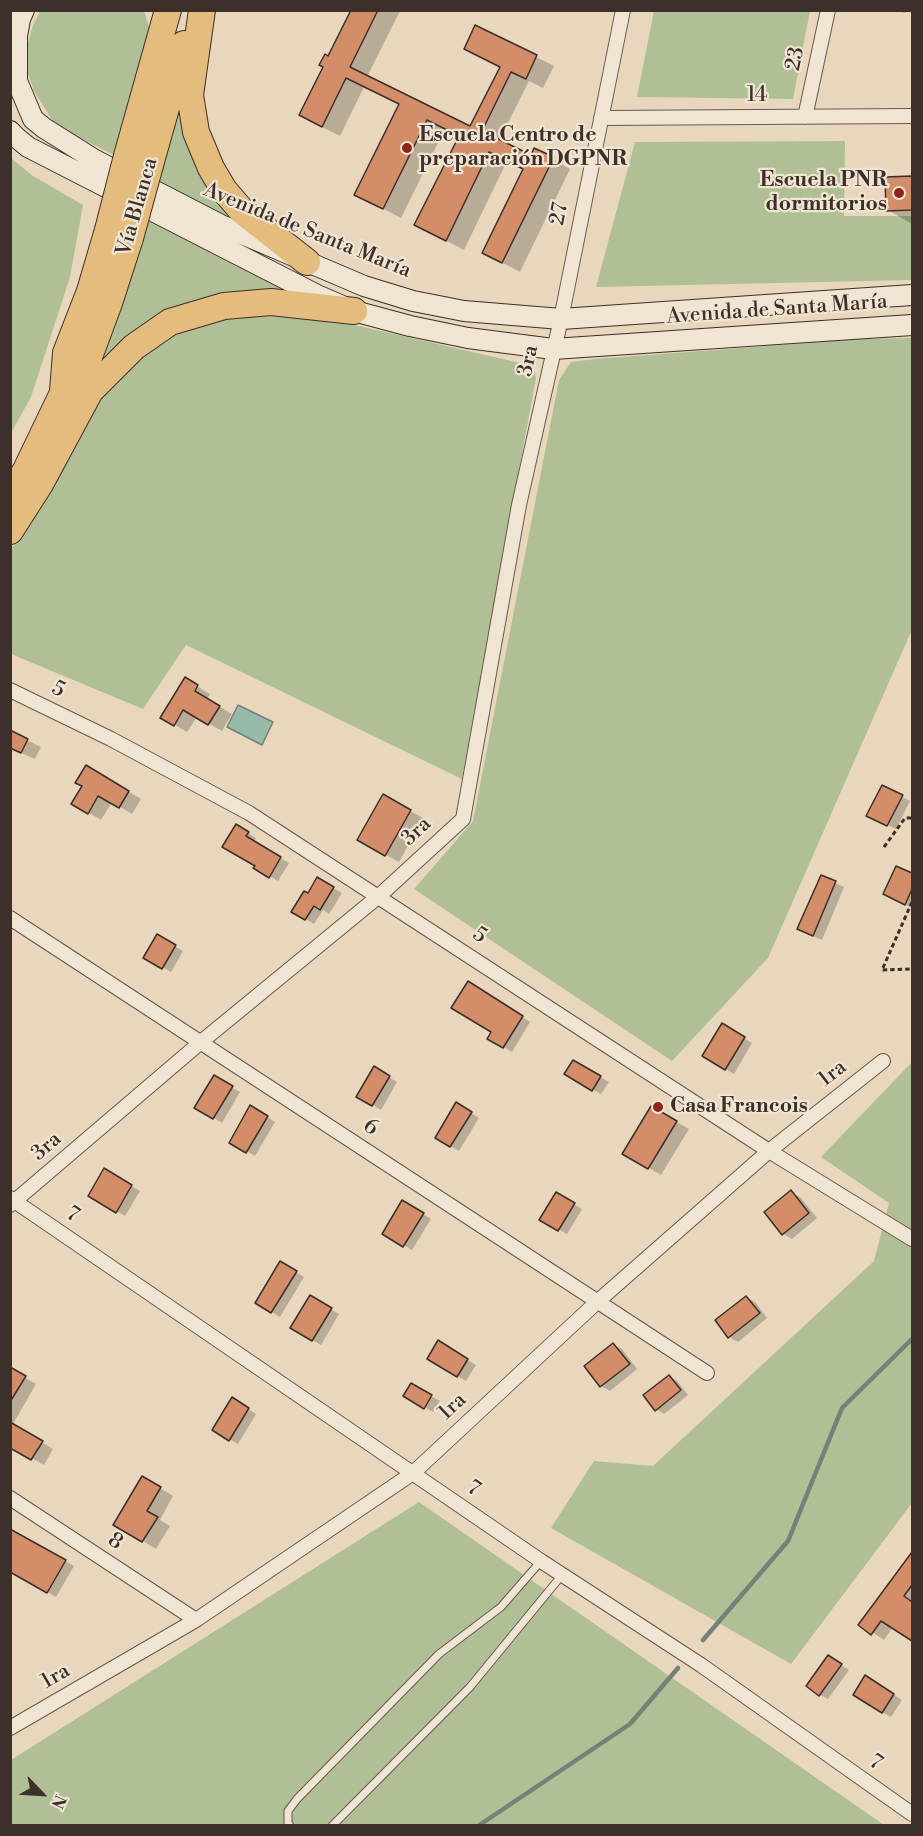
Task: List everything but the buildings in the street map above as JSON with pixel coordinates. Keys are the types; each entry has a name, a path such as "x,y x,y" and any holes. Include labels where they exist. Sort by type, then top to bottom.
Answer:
{"highway":[{"path":"150,10 164,22"},
{"name":"Vía Blanca","path":"138,161 193,10"},
{"path":"202,10 190,96 196,132 210,168 224,190 242,211 307,262"},
{"name":"Vía Blanca","path":"10,496 26,470 62,395 66,353 90,291 119,234 138,161 164,22"},
{"path":"10,531 40,484 90,391 134,347 170,322 224,306 271,302 354,311"}],"street":[{"name":"Avenida de Santa María","path":"24,10 17,36 17,81 33,119 95,160 221,225 364,286 413,301 464,311 561,319 912,296"},
{"name":"27","path":"561,319 623,10"},
{"name":"23","path":"805,117 828,10"},
{"name":"14","path":"601,118 912,116"},
{"name":"Avenida de Santa María","path":"10,130 28,147 318,295 354,311 410,326 468,338 553,349 912,325"},
{"name":"3ra","path":"12,1202 201,1042 379,896 463,819 519,504 561,319"},
{"name":"5","path":"10,690 111,739 249,813 769,1151 912,1239"},
{"name":"6","path":"10,918 707,1373"},
{"name":"1ra","path":"10,1728 196,1620 413,1473 597,1302 769,1151 883,1061"},
{"name":"7","path":"12,1202 541,1561 701,1665 912,1814"},
{"name":"8","path":"10,1498 196,1620"}],"lane":[{"path":"290,1826 288,1811 297,1799 439,1654 501,1607 541,1561"},
{"path":"332,1826 470,1687 562,1575"}],"path":[{"path":"884,847 905,818 912,818"},
{"path":"912,902 882,970 912,969"}],"shaded area":[{"path":"40,11 144,11 150,30 118,157 60,128 52,120 34,91 26,62 28,43"},
{"path":"654,11 810,11 793,99 637,97"},
{"path":"182,94 261,234 157,184"},
{"path":"845,141 844,216 912,216 912,280 596,287 635,142"},
{"path":"11,158 33,176 83,205 70,277 31,397 11,433"},
{"path":"146,217 315,297 223,297 88,379"},
{"path":"246,311 333,320 533,366 536,378 462,779 186,645 143,709 11,654 11,550 98,397 146,353 190,326"},
{"path":"912,338 912,631 768,958 672,1061 414,889 473,821 559,380 571,362 595,359 861,339"},
{"path":"238,705 273,722 262,745 227,727"},
{"path":"912,1062 912,1503 791,1664 551,1528 594,1461 653,1466 874,1261 889,1203 821,1157"},
{"path":"419,1502 884,1825 11,1826 11,1760"}],"waterway":[{"path":"703,1640 788,1541 842,1408 912,1339"},
{"path":"478,1826 630,1724 678,1668"}],"place":[{"name":"Escuela Centro de preparación DGPNR","path":"407,148"},
{"name":"Escuela PNR dormitorios","path":"899,193"},
{"name":"Casa Francois","path":"658,1107"}]}
